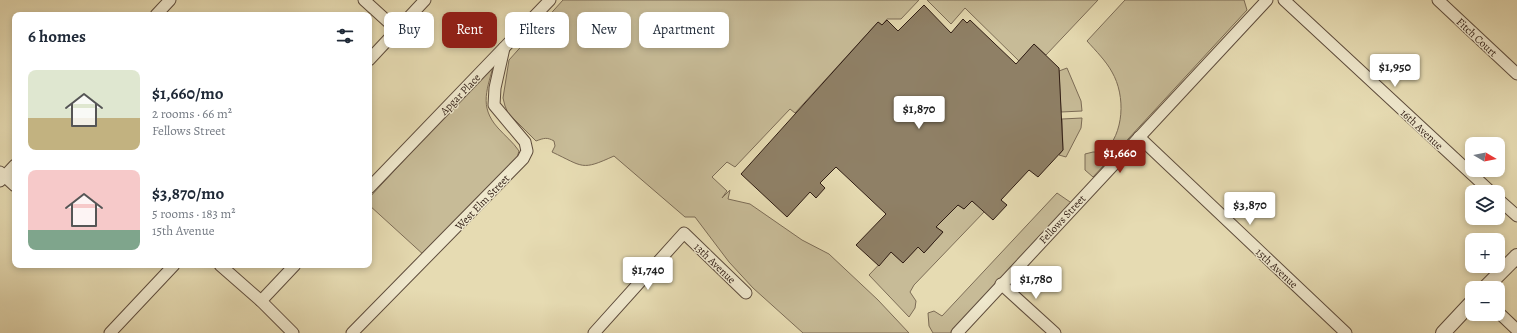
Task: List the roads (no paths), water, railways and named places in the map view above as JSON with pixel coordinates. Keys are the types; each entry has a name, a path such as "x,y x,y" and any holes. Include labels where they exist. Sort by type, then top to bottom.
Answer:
{"street":[{"path":"159,12 170,0"},
{"path":"364,0 384,18"},
{"path":"414,12 426,0"},
{"name":"Apgar Place","path":"372,185 550,0"},
{"name":"Fellows Street","path":"957,333 1267,0"},
{"name":"16th Avenue","path":"1284,0 1483,185"},
{"name":"Fitch Court","path":"1438,0 1517,74"},
{"path":"372,57 384,44"},
{"name":"West Elm Street","path":"352,333 523,159 527,150 525,142 494,105 495,88 504,48"},
{"name":"15th Avenue","path":"1139,136 1346,333"},
{"path":"12,167 1,176 12,184"},
{"path":"1505,205 1517,216"},
{"name":"13th Avenue","path":"594,333 684,233 746,293"},
{"path":"1492,281 1517,256"},
{"path":"110,333 171,268"},
{"path":"223,268 261,301 292,333"},
{"path":"261,301 292,268"},
{"path":"1002,284 1055,333"},
{"path":"1443,333 1465,309"},
{"path":"1505,319 1517,330"}]}
